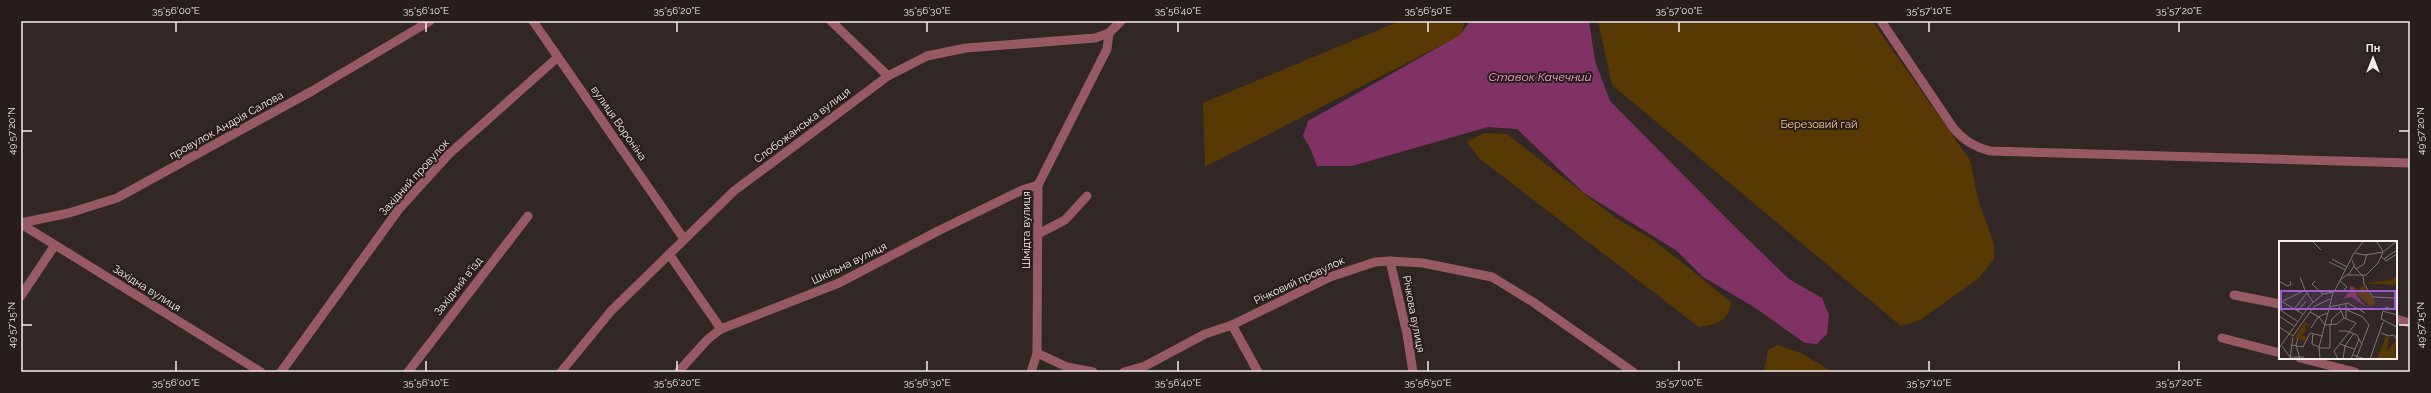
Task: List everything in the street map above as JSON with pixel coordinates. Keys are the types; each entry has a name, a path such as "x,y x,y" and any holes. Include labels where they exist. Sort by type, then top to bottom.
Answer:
{"street":[{"name":"провулок Андрія Салова","path":"21,224 69,213 117,198 312,91 430,21"},
{"name":"вулиця Вороніна","path":"533,21 684,239"},
{"path":"831,21 888,76"},
{"path":"1109,33 1121,21"},
{"path":"1881,21 1954,130 1964,140 1975,147 1990,151 2410,163"},
{"name":"Слобожанська вулиця","path":"561,372 611,311 734,191 888,76 928,56 966,48 1082,40 1109,33"},
{"name":"Шмідта вулиця","path":"1031,372 1037,354 1038,185 1107,49 1109,33"},
{"name":"Західний провулок","path":"281,372 399,209 449,154 558,56"},
{"name":"Шкільна вулиця","path":"678,372 708,339 721,329 839,284 1022,190 1038,185"},
{"path":"1038,234 1065,220 1087,196"},
{"name":"Західний в'їзд","path":"408,372 528,216"},
{"name":"Західна вулиця","path":"21,224 261,372"},
{"path":"21,296 55,245"},
{"path":"669,254 721,329"},
{"name":"Річковий провулок","path":"1124,372 1145,366 1205,334 1232,325 1330,277 1375,262 1390,261 1423,263 1492,277 1533,302 1610,358 1633,372"},
{"name":"Річкова вулиця","path":"1390,261 1407,334 1413,372"},
{"path":"2234,294 2279,304"},
{"path":"2397,319 2410,323"},
{"path":"1232,325 1258,372"},
{"path":"2222,338 2279,353"},
{"path":"1037,354 1067,367 1093,372"},
{"path":"2304,359 2355,372"}],"green space":[{"path":"1400,21 1465,21 1461,35 1205,167 1203,103"},
{"name":"Березовий гай","path":"1598,21 1872,21 1970,160 1978,199 1994,244 1994,259 1979,278 1920,320 1901,326 1612,85"},
{"path":"1485,133 1507,134 1617,219 1655,241 1731,302 1728,314 1725,318 1711,325 1699,327 1480,159 1467,142"},
{"path":"1778,345 1801,353 1833,372 1764,372 1768,350"}],"water":[{"name":"Ставок Качечний","path":"1470,21 1589,21 1595,61 1610,101 1789,279 1822,298 1829,315 1827,334 1817,344 1805,343 1754,307 1703,277 1677,251 1584,193 1517,129 1488,127 1352,166 1317,166 1311,150 1303,136 1308,121 1460,35"}]}
